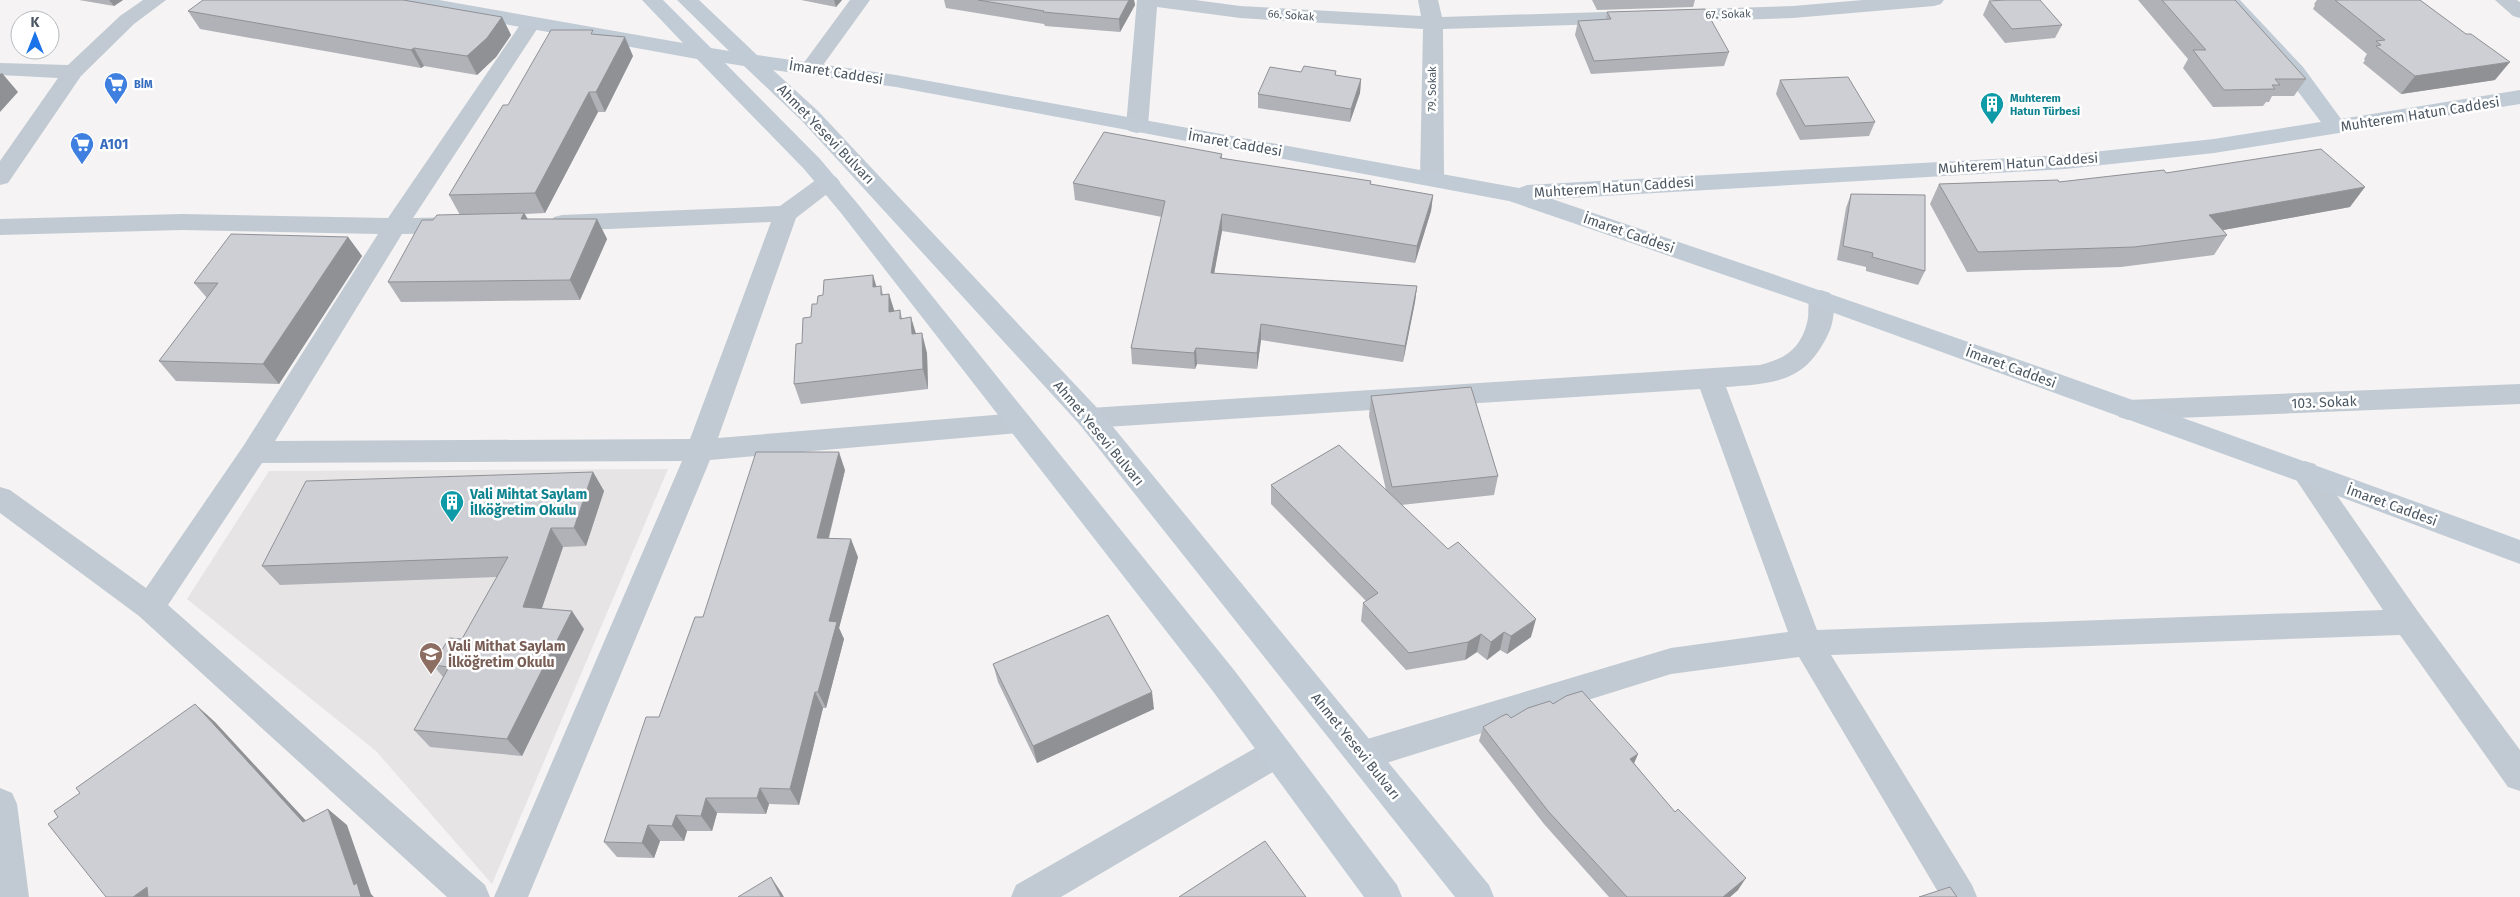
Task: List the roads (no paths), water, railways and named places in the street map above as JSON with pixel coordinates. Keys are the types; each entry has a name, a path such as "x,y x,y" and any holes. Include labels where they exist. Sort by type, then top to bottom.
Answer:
{"street":[{"path":"0,178 73,72 127,20 156,0"},
{"name":"İmaret Caddesi","path":"405,0 701,52 811,68 1513,194 1821,299 2305,472 2520,552"},
{"path":"652,0 701,52 752,101 828,182 1223,680 1385,897"},
{"name":"Ahmet Yesevi Bulvarı","path":"686,0 752,59 810,116 1090,418 1477,897"},
{"path":"811,68 860,0"},
{"path":"1137,126 1146,0"},
{"name":"66. Sokak","path":"1150,0 1240,12 1433,23"},
{"name":"79. Sokak","path":"1428,0 1433,23 1432,178"},
{"name":"67. Sokak","path":"1433,23 1793,12 1934,0"},
{"path":"2229,0 2295,72 2337,128"},
{"path":"2505,0 2520,12"},
{"path":"150,606 254,452 395,226 532,23"},
{"path":"0,69 73,72"},
{"name":"Muhterem Hatun Caddesi","path":"1513,194 2065,162 2214,146 2520,98"},
{"path":"511,897 700,450 786,214 828,182"},
{"path":"543,223 786,214"},
{"path":"0,227 182,222 395,226 484,224"},
{"path":"1090,418 1760,375 1791,366 1809,348 1820,323 1821,299"},
{"path":"1710,379 1807,642 1960,897"},
{"name":"103. Sokak","path":"2128,410 2520,394"},
{"path":"254,452 700,450 1018,423"},
{"path":"2305,472 2408,622 2520,776"},
{"path":"0,498 150,606 473,897"},
{"path":"1364,755 1671,661 1807,642 2408,622"},
{"path":"1028,897 1276,753"},
{"path":"0,804 12,897"}],"place":[{"name":"BİM","path":"116,105"},
{"name":"Muhterem Hatun Türbesi","path":"1992,125"},
{"name":"A101","path":"82,165"},
{"name":"Vali Mihtat Saylam İlköğretim Okulu","path":"452,523"},
{"name":"Vali Mithat Saylam İlköğretim Okulu","path":"431,675"}]}
